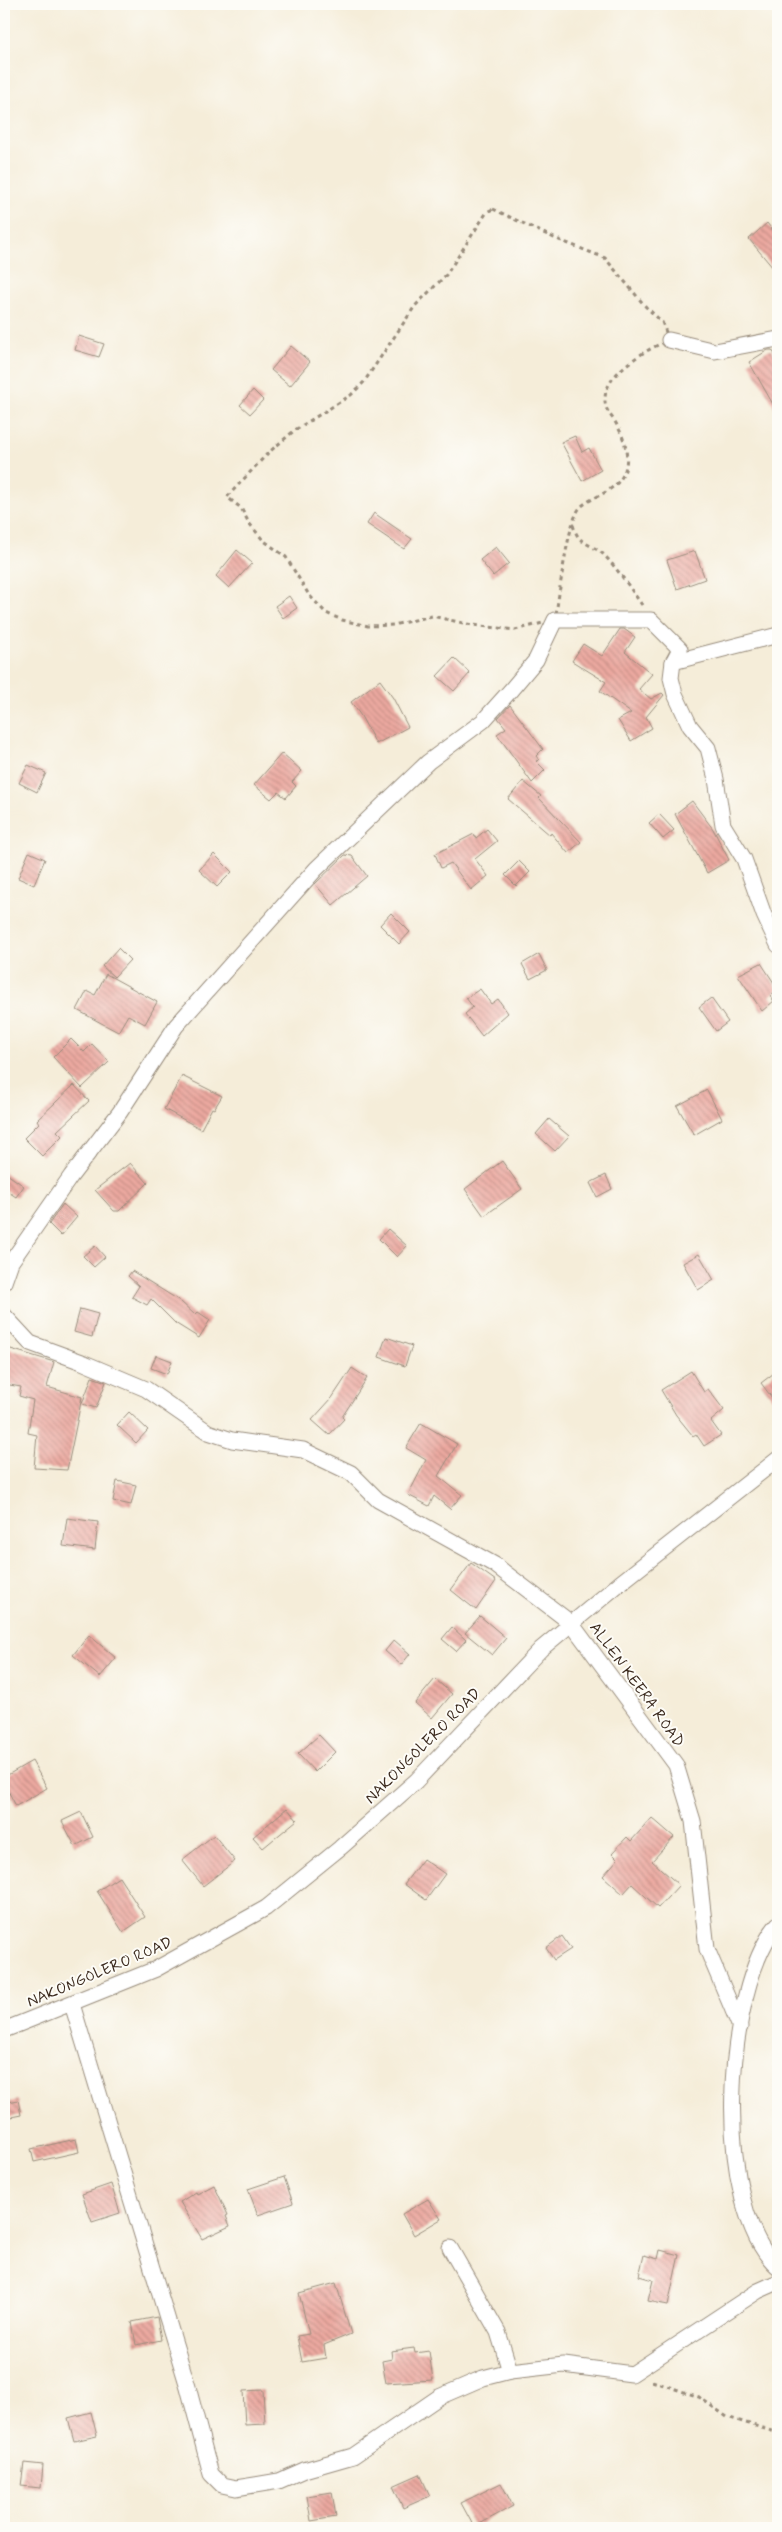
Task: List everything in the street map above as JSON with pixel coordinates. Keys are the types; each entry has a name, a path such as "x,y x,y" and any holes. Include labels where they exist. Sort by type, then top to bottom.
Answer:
{"street":[{"path":"669,340 716,352 778,339"},
{"path":"4,1282 11,1262 71,1176 120,1112 176,1026 316,869 428,762 483,721 536,660 555,620 651,620 669,635 680,649 673,662 671,678 674,694 690,726 708,748 716,779 723,825 744,860 764,915 778,945"},
{"path":"673,662 778,635"},
{"name":"ALLEN KEERA ROAD","path":"4,1317 30,1343 82,1362 146,1389 208,1432 232,1440 303,1450 351,1473 378,1500 495,1565 571,1623 676,1765 693,1821 707,1948 740,2026"},
{"name":"NAKONGOLERO ROAD","path":"4,2030 156,1969 266,1908 340,1848 416,1781 541,1649 571,1623 778,1459"},
{"path":"778,1924 769,1935 752,1976 740,2026 731,2093 737,2170 752,2228 769,2259 778,2267"},
{"path":"72,2004 185,2378 211,2474 222,2485 236,2488 279,2482 304,2470 353,2456 439,2397 483,2378 510,2372 564,2366 632,2374 758,2292 778,2282"},
{"path":"450,2248 498,2332 510,2372"}],"path":[{"path":"493,209 554,238 605,258 646,308 662,322 669,340 636,355 623,368 605,392 606,407 620,430 628,453 624,472 611,489 580,508 573,524 555,620 515,630 472,625 432,616 393,625 368,626 342,620 326,613 309,595 286,557 263,540 249,523 242,508 227,497 268,453 294,430 351,395 364,382 415,306 446,275 487,212 493,209"},
{"path":"573,524 576,536 602,553 630,585 651,620"},
{"path":"632,2374 699,2397 728,2417 778,2433"}],"building":[{"path":"767,223 778,237 778,274 749,239"},
{"path":"79,336 104,344 99,357 75,350"},
{"path":"291,346 310,362 290,386 271,370"},
{"path":"768,350 772,350 778,359 778,413 749,362"},
{"path":"253,390 263,400 250,414 240,405"},
{"path":"575,436 582,452 589,448 601,470 582,481 561,442"},
{"path":"374,513 412,539 404,549 367,524"},
{"path":"496,547 509,563 493,576 480,560"},
{"path":"237,550 252,563 229,588 216,576"},
{"path":"695,551 705,579 677,589 667,560"},
{"path":"289,596 297,608 283,618 275,606"},
{"path":"620,629 624,629 635,637 625,652 652,674 639,689 651,699 662,693 664,695 646,717 652,728 631,741 618,720 631,713 600,691 606,682 572,661 583,644 602,656"},
{"path":"454,658 470,673 454,691 437,676"},
{"path":"380,680 393,698 408,727 376,744 351,702"},
{"path":"510,705 543,749 536,756 539,760 536,761 545,770 532,783 497,734 506,728 498,718"},
{"path":"282,753 302,771 292,782 296,786 286,798 278,792 271,799 254,785"},
{"path":"28,765 46,773 37,792 19,783"},
{"path":"523,781 541,796 539,798 581,842 568,853 551,833 550,835 508,799"},
{"path":"692,801 713,829 729,860 707,873 675,814"},
{"path":"659,814 674,830 663,839 649,823"},
{"path":"487,829 497,841 475,859 488,876 471,890 451,863 441,868 435,854 474,834 476,838"},
{"path":"29,852 45,859 34,885 18,878"},
{"path":"214,854 232,872 217,887 199,870"},
{"path":"345,855 352,856 367,876 333,905 315,884"},
{"path":"519,861 530,872 516,886 505,875"},
{"path":"391,913 410,932 399,944 380,925"},
{"path":"118,948 130,960 114,977 102,966"},
{"path":"539,954 547,970 530,979 522,964"},
{"path":"761,963 778,989 770,996 774,1001 762,1011 738,975"},
{"path":"106,974 157,1002 145,1024 128,1015 118,1032 77,1010 87,991 95,995"},
{"path":"480,989 491,1004 498,999 508,1013 482,1036 465,1014 473,1007 466,998"},
{"path":"711,998 728,1022 716,1031 699,1007"},
{"path":"71,1039 84,1052 92,1044 109,1062 82,1088 53,1057"},
{"path":"182,1076 222,1096 214,1109 212,1108 201,1129 164,1109"},
{"path":"74,1085 89,1101 57,1131 62,1136 42,1156 24,1138 39,1123 37,1120"},
{"path":"707,1090 722,1119 694,1135 677,1106"},
{"path":"549,1119 569,1136 555,1151 536,1134"},
{"path":"502,1161 522,1189 484,1216 465,1189"},
{"path":"130,1163 148,1183 119,1211 114,1211 95,1190"},
{"path":"4,1172 24,1186 16,1197 4,1189"},
{"path":"606,1175 612,1189 597,1197 590,1183"},
{"path":"63,1204 77,1217 61,1236 49,1224"},
{"path":"388,1229 407,1246 397,1257 379,1239"},
{"path":"95,1246 105,1257 94,1267 83,1256"},
{"path":"699,1254 714,1280 698,1290 683,1263"},
{"path":"132,1271 180,1301 195,1315 198,1312 210,1320 199,1338 175,1323 151,1299 147,1305 132,1297 139,1286 128,1276"},
{"path":"80,1309 98,1314 92,1337 74,1332"},
{"path":"386,1337 412,1346 405,1366 379,1357"},
{"path":"4,1347 54,1362 47,1387 82,1397 67,1470 34,1468 37,1435 28,1433 33,1400 19,1396 21,1387 4,1384"},
{"path":"156,1355 172,1361 167,1374 151,1368"},
{"path":"352,1368 367,1378 342,1417 344,1419 329,1435 312,1420 332,1398"},
{"path":"778,1370 778,1406 761,1383"},
{"path":"691,1371 704,1392 708,1389 724,1410 711,1421 721,1435 704,1446 696,1434 693,1436 676,1415 661,1390"},
{"path":"92,1377 106,1382 96,1408 82,1404"},
{"path":"129,1412 148,1430 136,1443 117,1425"},
{"path":"421,1423 457,1444 438,1476 462,1495 450,1509 434,1496 429,1506 408,1495 426,1460 406,1448"},
{"path":"117,1481 136,1485 131,1505 113,1501"},
{"path":"67,1518 98,1522 95,1550 63,1546"},
{"path":"471,1563 496,1581 476,1610 451,1590"},
{"path":"480,1616 506,1638 492,1655 465,1633"},
{"path":"452,1627 466,1640 456,1651 442,1639"},
{"path":"89,1635 116,1658 100,1677 73,1655"},
{"path":"394,1640 410,1654 401,1665 385,1651"},
{"path":"435,1679 452,1694 432,1718 415,1703"},
{"path":"319,1735 335,1752 315,1772 298,1754"},
{"path":"32,1761 47,1788 16,1806 4,1783 4,1777"},
{"path":"287,1808 297,1820 263,1848 253,1837"},
{"path":"81,1812 93,1837 75,1846 62,1821"},
{"path":"652,1818 674,1837 652,1861 679,1885 658,1908 632,1884 623,1894 603,1876 618,1859 612,1853 627,1837 631,1841"},
{"path":"214,1835 235,1861 203,1886 182,1860"},
{"path":"423,1859 445,1874 426,1900 404,1884"},
{"path":"119,1877 145,1917 123,1932 97,1891"},
{"path":"562,1936 571,1949 554,1960 546,1948"},
{"path":"18,2100 21,2115 6,2118 4,2103"},
{"path":"76,2139 79,2152 34,2162 31,2149"},
{"path":"284,2177 293,2203 258,2215 248,2189"},
{"path":"111,2184 120,2213 92,2222 82,2194"},
{"path":"214,2185 228,2215 226,2216 230,2226 202,2239 180,2202 196,2192 197,2194"},
{"path":"428,2199 441,2219 414,2235 402,2214"},
{"path":"660,2250 679,2255 668,2305 648,2301 653,2280 639,2276 644,2255 658,2259"},
{"path":"336,2283 351,2334 324,2345 326,2358 302,2362 297,2336 309,2334 299,2293"},
{"path":"157,2317 161,2340 136,2345 132,2322"},
{"path":"414,2348 415,2353 429,2351 433,2380 386,2383 382,2361 392,2359 391,2351"},
{"path":"263,2390 265,2424 245,2425 243,2391"},
{"path":"91,2412 97,2436 74,2441 68,2418"},
{"path":"24,2463 43,2465 41,2488 21,2486"},
{"path":"420,2474 430,2496 403,2508 393,2486"},
{"path":"501,2483 513,2506 474,2527 461,2503"},
{"path":"332,2492 336,2517 311,2521 307,2496"}]}
